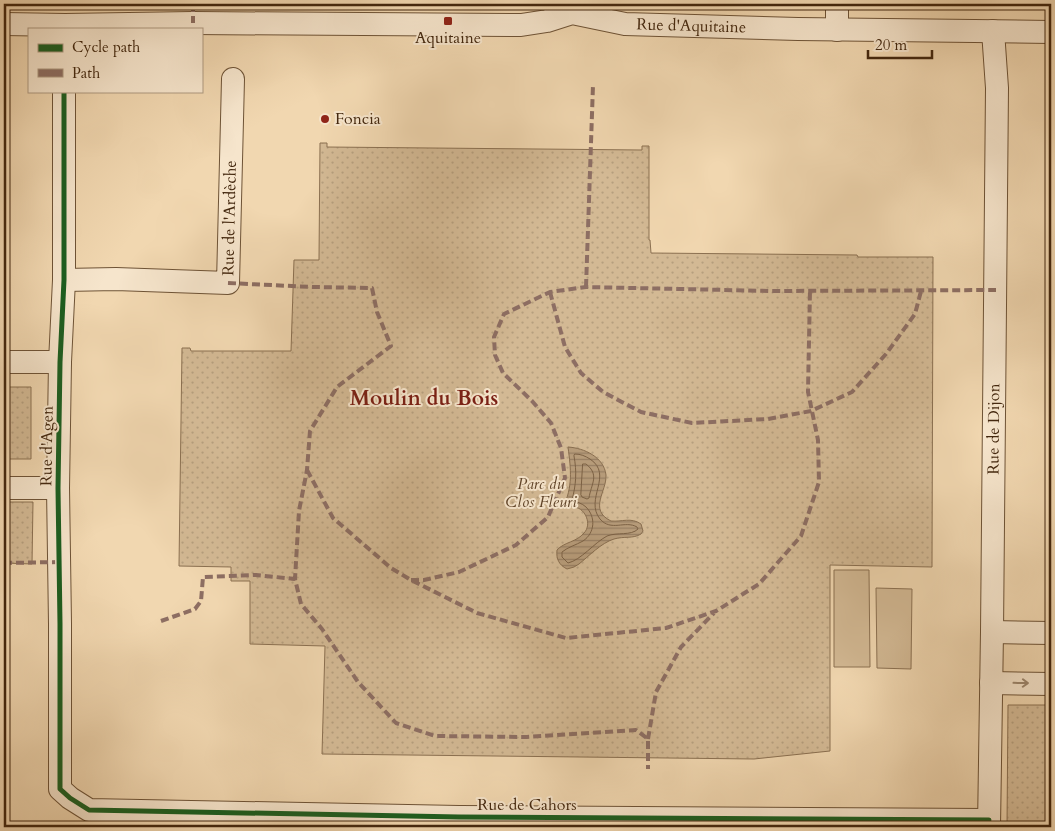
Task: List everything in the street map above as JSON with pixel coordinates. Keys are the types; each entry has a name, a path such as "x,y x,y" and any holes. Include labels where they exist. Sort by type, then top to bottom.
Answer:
{"street":[{"path":"837,4 837,30"},
{"name":"Rue d'Aquitaine","path":"4,24 65,27 193,23 521,25 547,21 572,8 625,24 837,30 1051,32"},
{"name":"Rue de Dijon","path":"989,824 997,97 993,31"},
{"name":"Rue de l'Ardèche","path":"64,280 116,279 228,283 233,79"},
{"name":"Rue d'Agen","path":"64,92 64,280 60,362 58,488 60,788 70,798"},
{"path":"4,362 60,362"},
{"path":"4,488 58,488"},
{"path":"992,632 1051,633"},
{"path":"991,682 1051,684"},
{"name":"Rue de Cahors","path":"70,798 88,810 186,820 989,824"}],"green space":[{"name":"Parc du Clos Fleuri","path":"320,143 327,143 327,147 642,150 642,146 649,146 649,240 651,253 933,257 932,567 830,565 830,751 754,759 322,754 325,646 250,644 250,581 231,581 231,567 179,566 182,348 190,348 191,351 291,351 294,260 319,260"},
{"path":"7,387 31,387 31,459 4,459"},
{"path":"6,502 33,502 32,564 4,563"},
{"path":"834,570 869,570 870,667 834,667"},
{"path":"876,588 912,589 911,669 877,668"},
{"path":"1008,705 1051,705 1051,827 1007,827"}],"water":[{"path":"568,447 587,452 601,463 606,475 600,500 601,511 604,517 611,521 630,520 637,522 641,524 643,531 635,536 609,541 579,564 567,569 559,561 557,550 581,536 588,526 585,514 579,508 563,508 570,478"}],"marked path":[{"path":"193,4 193,23"},
{"path":"586,287 593,85"},
{"path":"228,283 372,288 377,312 391,346 337,387 310,431 307,470 299,511 295,579"},
{"path":"411,580 424,580 459,572 516,545 548,517 565,478 561,448 551,423 532,401 503,373 495,355 494,337 504,314 550,292 586,287 773,291 996,290"},
{"path":"307,470 333,518 391,568 477,613 566,638 666,628 716,611 759,584 801,536 819,482 818,440 808,392 810,290"},
{"path":"550,292 565,347 581,373 603,392 641,412 692,423 768,419 811,411 852,392 886,354 915,314 921,291"},
{"path":"4,563 59,562"},
{"path":"161,621 195,609 201,601 203,577 256,575 295,579 301,604 322,629 358,682 396,723 435,736 527,737 636,730 648,739 648,769"},
{"path":"648,739 656,692 681,647 714,613"},
{"path":"6,822 6,827"}],"cycle path":[{"path":"64,92 64,280 60,362 58,488 60,789 70,798 89,810 459,817 989,820"}],"place":[{"name":"Aquitaine","path":"448,21"},
{"name":"Foncia","path":"325,119"}],"district":[{"name":"Moulin du Bois","path":"424,398"}]}
